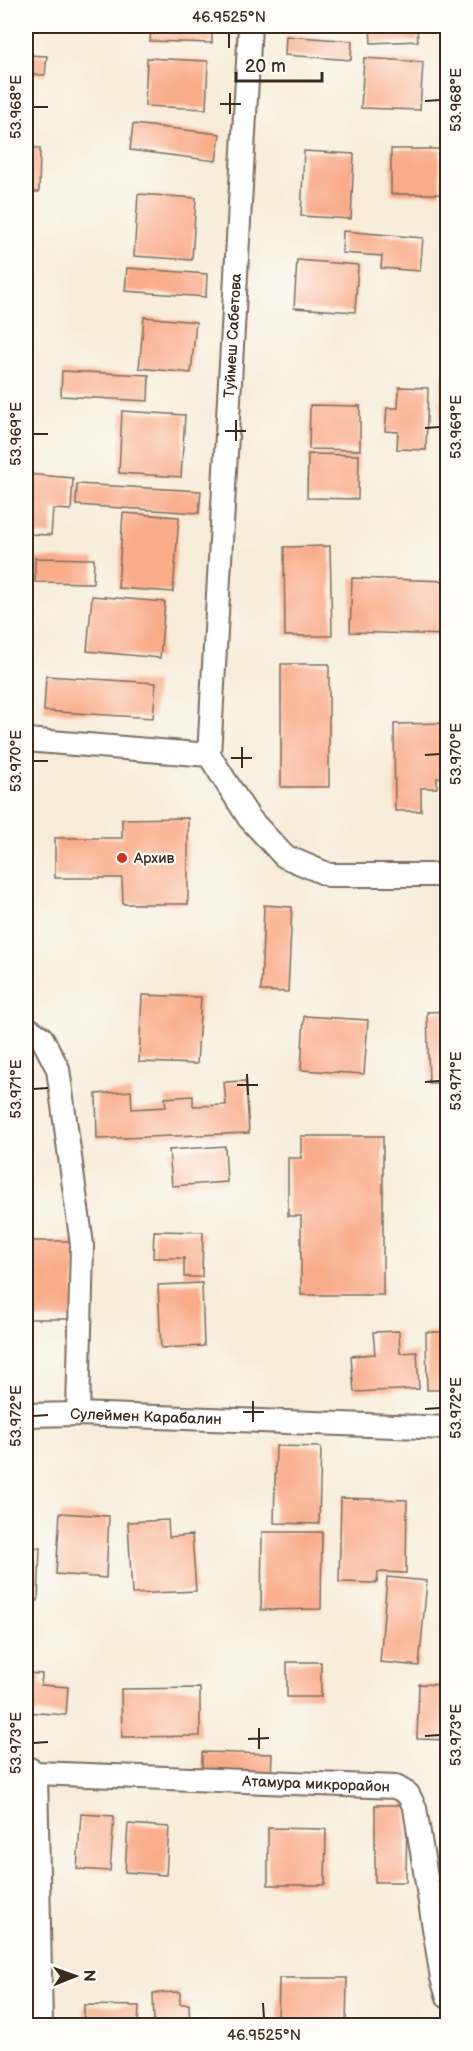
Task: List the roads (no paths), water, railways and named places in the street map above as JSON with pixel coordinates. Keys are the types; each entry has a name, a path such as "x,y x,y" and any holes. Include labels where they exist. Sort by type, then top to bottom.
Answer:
{"street":[{"name":"Туймеш Сабетова","path":"209,755 250,26"},
{"path":"26,740 209,755 249,818 285,856 329,875 447,876"},
{"path":"26,1027 42,1038 57,1069 82,1245 78,1414"},
{"name":"Сулеймен Карабалин","path":"26,1415 78,1414 447,1428"},
{"name":"Атамура микрорайон","path":"41,2025 31,1770 396,1787 408,1794 415,1808 446,1984"}],"place":[{"name":"Архив","path":"122,858"}]}
